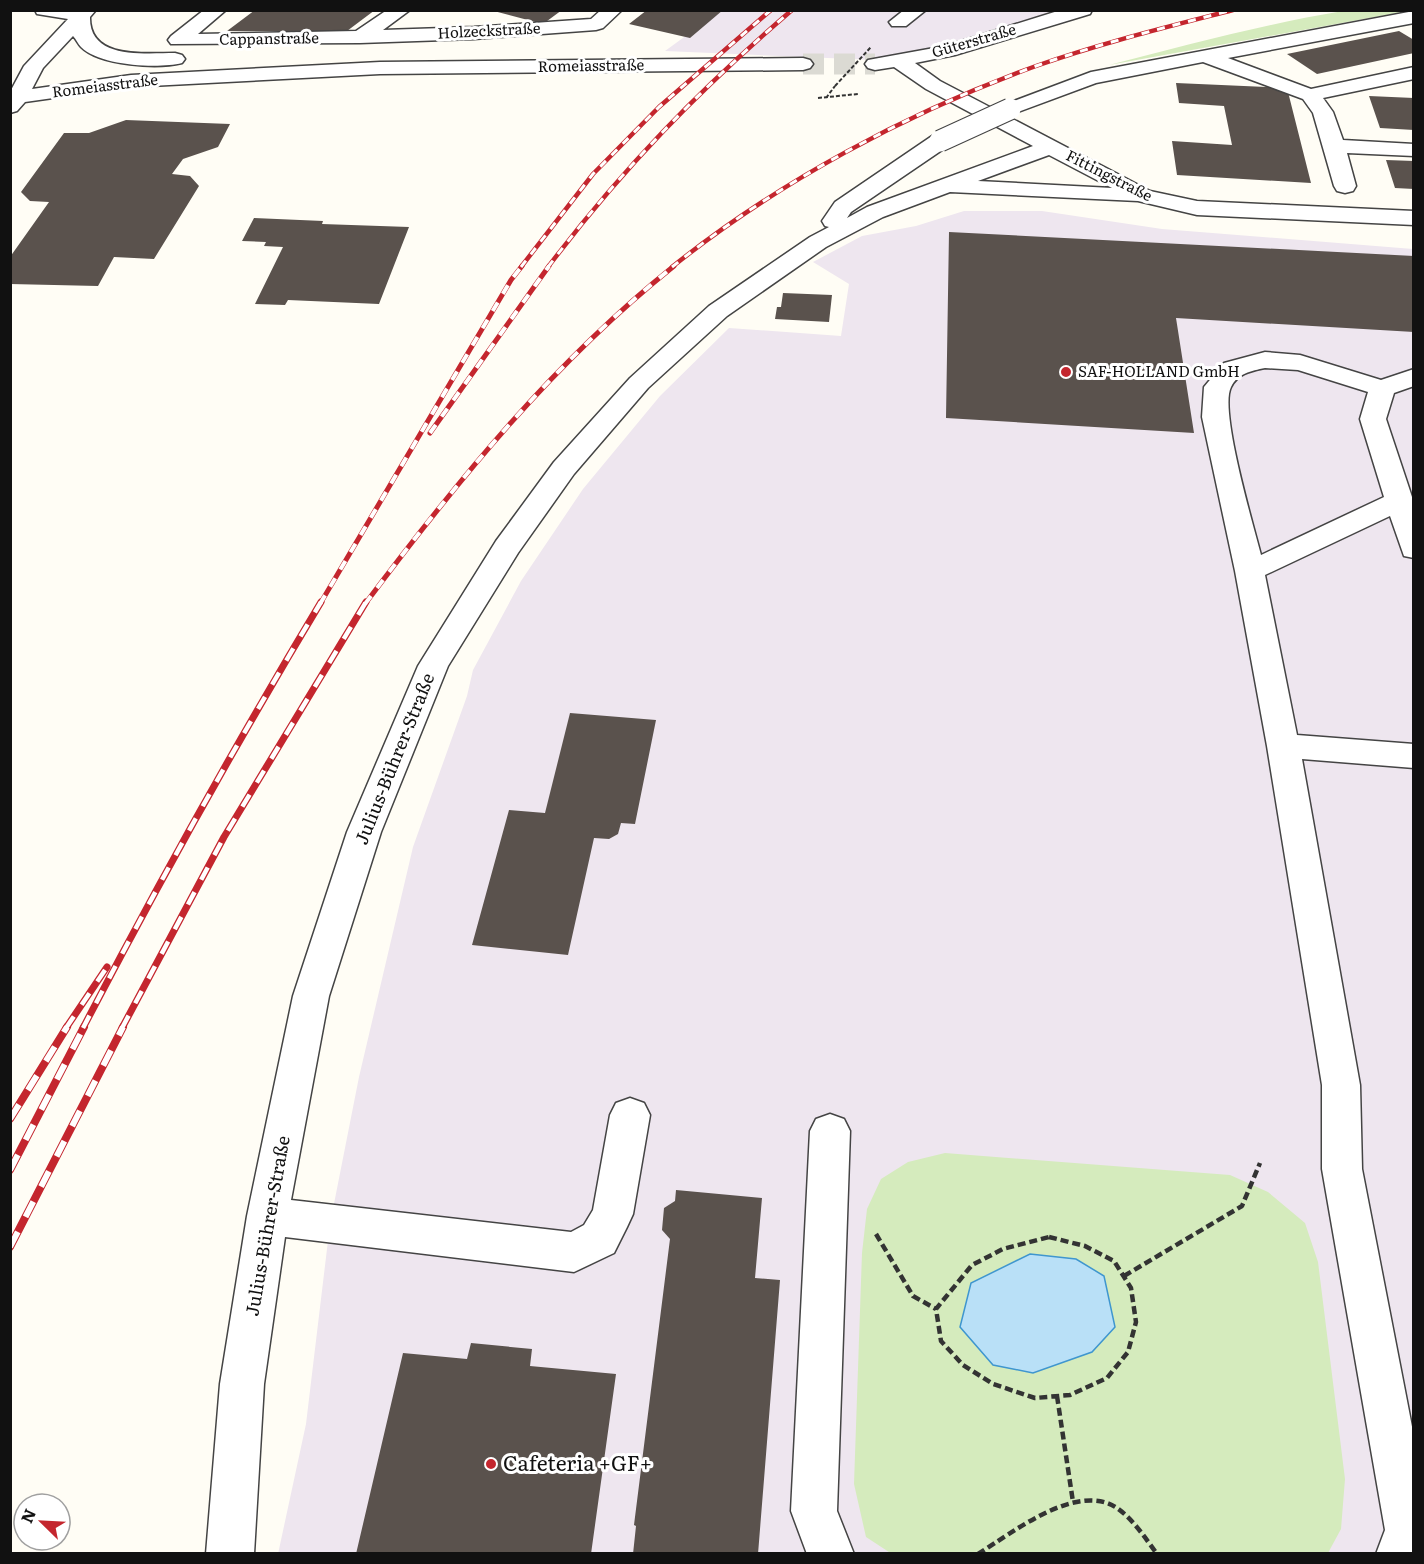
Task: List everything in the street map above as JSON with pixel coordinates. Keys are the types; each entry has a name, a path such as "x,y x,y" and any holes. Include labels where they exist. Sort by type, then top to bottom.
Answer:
{"street":[{"path":"44,10 84,13"},
{"name":"Cappanstraße","path":"217,10 178,40 360,37"},
{"path":"360,37 401,10"},
{"name":"Holzeckstraße","path":"360,37 474,33 596,24 613,10"},
{"path":"899,22 917,10"},
{"name":"Güterstraße","path":"899,61 948,51 1083,10"},
{"path":"13,101 34,66 84,13"},
{"name":"Romeiasstraße","path":"84,13 81,33 90,46 112,56 284,59 380,68"},
{"path":"818,242 843,207 940,141 1010,108 1091,78 1413,17"},
{"path":"873,55 899,61"},
{"path":"1205,56 1310,94 1413,73"},
{"name":"Fittingstraße","path":"899,61 933,85 1143,196 1197,208 1413,218"},
{"name":"Romeiasstraße","path":"13,101 131,81 380,68 803,64"},
{"path":"1310,94 1323,112 1345,186"},
{"path":"1334,146 1413,150"},
{"name":"Julius-Bührer-Straße","path":"230,1554 242,1384 267,1216 311,996 364,832 433,666 506,548 564,468 639,383 718,311 818,242 875,212 1052,147"},
{"name":"Julius-Bührer-Straße","path":"942,186 1143,196"},
{"path":"1399,1554 1408,1530 1342,1169 1341,1085 1283,746 1250,571 1215,417 1217,387 1233,368 1265,360 1300,363 1398,382 1373,419 1413,549"},
{"path":"1250,571 1399,501"},
{"path":"1283,746 1413,756"},
{"path":"267,1216 574,1252 599,1239 613,1214 630,1115"},
{"path":"830,1131 814,1511 831,1554"}],"path":[{"path":"826,98 835,86 873,55"},
{"path":"1124,1276 1242,1206 1260,1163"},
{"path":"827,1200 871,1226 913,1296 936,1309"},
{"path":"1049,1238 1085,1246 1114,1261 1124,1276 1131,1288 1136,1322 1128,1353 1107,1378 1070,1395 1035,1398 993,1384 963,1365 941,1341 936,1309 972,1265 1004,1249 1049,1238"},
{"path":"1057,1396 1072,1502"},
{"path":"978,1554 1063,1505 1093,1498 1116,1507 1156,1554"}],"shaded area":[{"path":"720,11 1083,11 899,61 665,51"},
{"path":"964,211 1042,211 1162,229 1413,249 1413,1553 278,1554 306,1424 330,1224 359,1077 413,847 467,696 473,670 521,581 583,489 660,396 729,328 841,336 849,284 813,262 862,236 916,226"}],"green space":[{"path":"1343,11 1408,11 1109,65 1255,29"},
{"path":"945,1153 1230,1175 1268,1192 1305,1223 1318,1262 1345,1479 1341,1529 1328,1553 892,1554 866,1537 854,1484 862,1253 867,1209 881,1179 908,1162"}],"water":[{"path":"1030,1254 1076,1259 1104,1276 1115,1327 1092,1352 1033,1373 993,1365 960,1327 971,1283"}],"building":[{"path":"255,10 375,10 347,31 227,31"},
{"path":"490,10 562,10 543,24"},
{"path":"647,10 723,10 690,38 629,24"},
{"path":"1399,31 1414,40 1414,53 1317,74 1287,54"},
{"path":"1176,83 1287,88 1311,183 1177,175 1172,141 1232,145 1224,106 1179,103"},
{"path":"1369,96 1414,98 1414,130 1380,128"},
{"path":"126,120 230,124 218,147 183,159 172,174 190,176 199,186 154,259 114,257 98,286 10,284 10,257 49,202 30,201 21,192 64,133 89,133"},
{"path":"1386,160 1414,161 1414,189 1395,188"},
{"path":"254,218 323,221 322,224 409,227 379,304 288,300 285,305 255,304 283,247 264,246 266,242 242,241"},
{"name":"SAF-HOLLAND GmbH","path":"949,232 1414,256 1414,332 1176,318 1194,433 946,418"},
{"path":"783,293 832,295 829,322 775,319 777,307 781,307"},
{"path":"570,713 656,720 635,824 621,823 618,834 609,839 594,838 568,955 472,945 509,810 545,813"},
{"path":"676,1190 762,1198 755,1278 780,1280 758,1554 633,1554 636,1526 634,1525 670,1239 662,1230 664,1208 675,1201"},
{"name":"Cafeteria +GF+","path":"471,1343 532,1349 530,1366 616,1374 591,1554 356,1554 403,1353 467,1359"}],"tunnel":[{"path":"803,64 875,64"}],"railway":[{"path":"521,267 593,174 659,107 771,10"},
{"path":"548,267 605,196 663,132 725,70 792,10"},
{"path":"672,267 756,206 800,178 893,127 940,105 988,84 1060,58 1233,10"},
{"path":"320,604 511,280 522,266"},
{"path":"430,433 549,266"},
{"path":"365,604 435,513 509,425 588,342 674,266"},
{"path":"83,1028 199,814 321,602"},
{"path":"122,1028 224,837 366,602"},
{"path":"66,1028 107,967"},
{"path":"10,1119 67,1027"},
{"path":"10,1170 84,1027"},
{"path":"10,1247 123,1027"}],"place":[{"name":"SAF-HOLLAND GmbH","path":"1066,372"},
{"name":"Cafeteria +GF+","path":"491,1464"}]}
